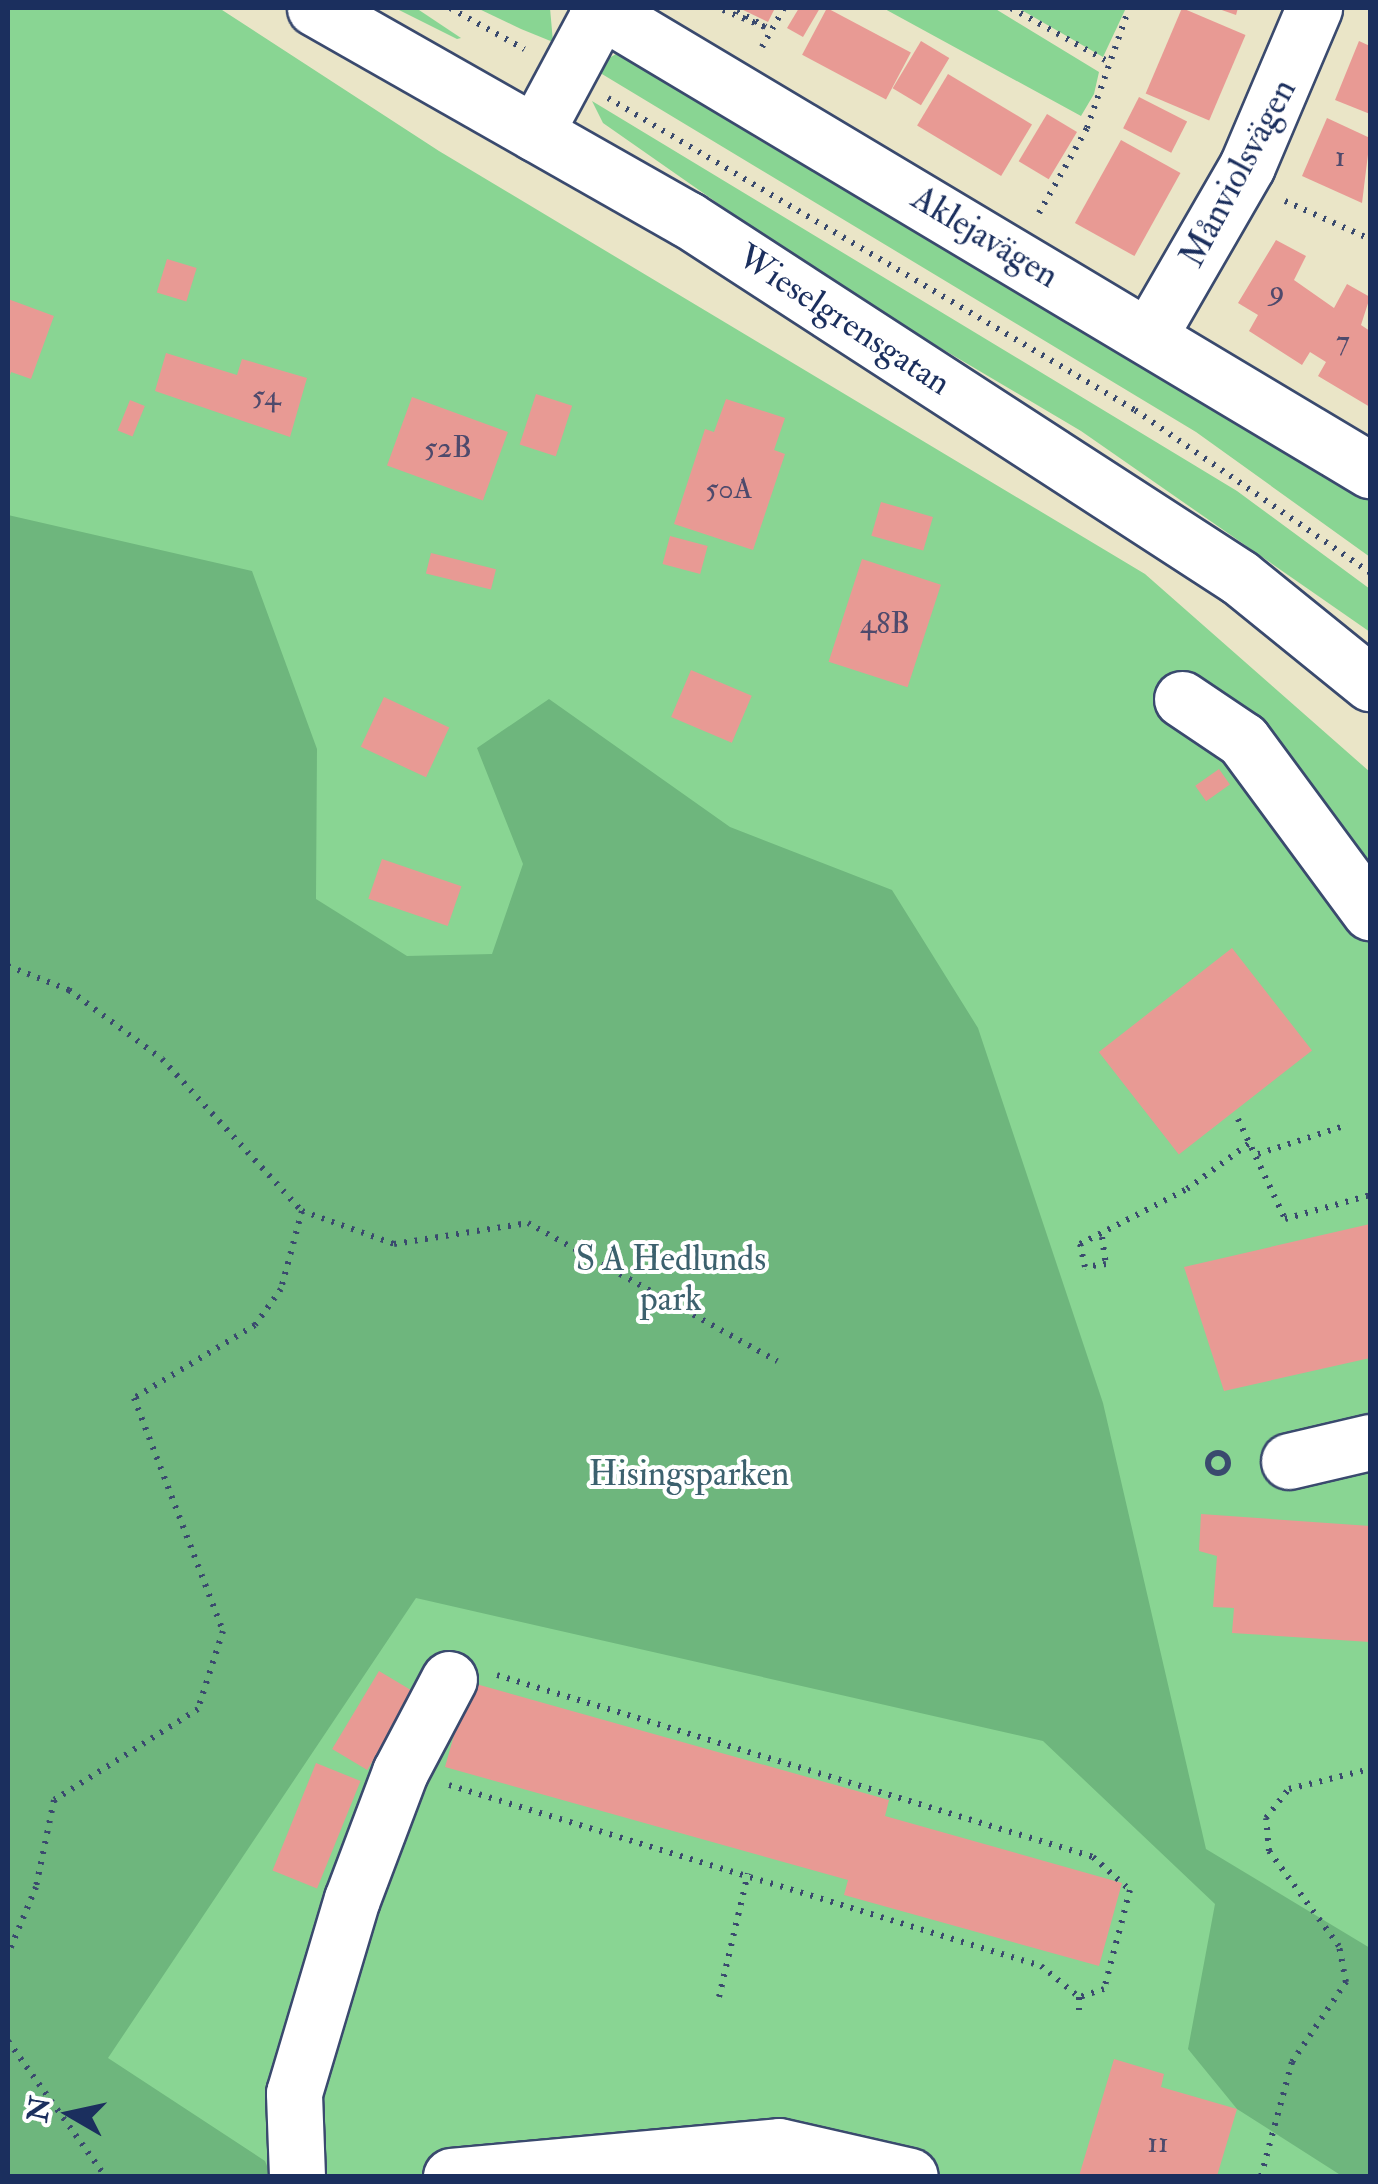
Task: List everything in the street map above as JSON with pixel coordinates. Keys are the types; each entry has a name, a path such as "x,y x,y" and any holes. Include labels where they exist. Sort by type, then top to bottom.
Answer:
{"street":[{"name":"Wieselgrensgatan","path":"315,8 737,251 1239,577 1365,672"},
{"path":"535,132 600,8"},
{"name":"Aklejavägen","path":"600,8 1150,334 1370,470"},
{"name":"Månviolsvägen","path":"1150,334 1247,166 1314,8"},
{"path":"1182,699 1242,740 1370,912"},
{"path":"1289,1461 1370,1442"},
{"path":"297,2176 294,2093 400,1772 448,1680"},
{"path":"451,2176 779,2146 910,2176"}],"path":[{"path":"450,8 1135,410 1370,573"},
{"path":"1011,8 1109,62"},
{"path":"1026,262 1030,231 1087,128 1129,8"},
{"path":"722,10 768,28 737,11"},
{"path":"1270,195 1370,239"},
{"path":"8,966 69,990 162,1059 302,1211 394,1244 528,1223 777,1361"},
{"path":"1238,1119 1258,1154 1285,1218 1370,1195"},
{"path":"1258,1154 1347,1125"},
{"path":"1102,1237 1106,1264 1085,1267 1080,1244 1102,1237 1252,1142"},
{"path":"8,1954 36,1887 54,1800 198,1709 224,1630 134,1398 255,1324 282,1289 302,1211"},
{"path":"448,1680 486,1672 1069,1844 1130,1890 1104,1989 1078,1997"},
{"path":"1261,2176 1292,2062 1346,1982 1339,1946 1269,1851 1266,1818 1288,1789 1370,1769"},
{"path":"400,1772 748,1873 1041,1966 1078,1997 1079,2018"},
{"path":"719,1997 748,1873"},
{"path":"8,2042 106,2176"}],"green space":[{"name":"Hisingsparken","path":"8,8 219,8 439,151 1145,574 1370,772 1370,2176 8,2176"},
{"path":"395,8 416,8 461,38 457,39"},
{"path":"477,8 550,8 553,42 521,29"},
{"path":"883,8 994,8 1099,72 1094,94 1081,116"},
{"path":"1018,8 1126,8 1103,57"},
{"path":"621,51 743,115 752,136 827,179 850,175 893,200 902,222 1332,482 1353,479 1370,490 1370,557 1196,432 592,68"},
{"path":"592,101 1237,491 1370,589 1370,632 1081,431 839,288 603,123"},
{"name":"S A Hedlunds park","path":"8,515 252,571 317,749 316,899 407,956 492,954 523,864 477,748 549,699 730,827 892,890 978,1028 1103,1403 1206,1849 1370,1948 1370,2176 1342,2176 1237,2109 1188,2049 1215,1904 1043,1741 416,1598 108,2058 265,2161 271,2176 8,2176"}],"building":[{"path":"739,8 775,8 768,22"},
{"path":"799,8 820,8 803,37 787,28"},
{"path":"827,8 911,53 886,99 802,55"},
{"path":"1182,8 1246,35 1209,121 1146,94"},
{"path":"1216,8 1238,8 1236,15"},
{"path":"921,41 949,58 921,105 893,88"},
{"path":"1359,41 1370,46 1370,114 1335,100"},
{"path":"948,74 1032,124 1001,176 917,125"},
{"path":"1139,97 1187,122 1171,153 1123,128"},
{"path":"1047,114 1077,132 1049,179 1019,161"},
{"path":"1327,118 1370,138 1362,203 1302,176"},
{"path":"1121,140 1180,173 1134,256 1075,223"},
{"path":"1276,240 1306,256 1294,280 1334,308 1347,284 1370,297 1361,325 1370,331 1370,407 1318,376 1326,362 1310,352 1302,365 1249,331 1258,315 1238,303"},
{"path":"167,259 197,268 186,302 157,292"},
{"path":"8,299 54,316 31,379 11,372 8,381"},
{"path":"166,353 237,375 242,359 307,378 290,437 155,391"},
{"path":"536,394 572,406 556,456 520,444"},
{"path":"412,397 508,432 483,500 387,466"},
{"path":"726,399 785,418 774,450 785,454 753,550 674,524 705,429 714,432"},
{"path":"130,400 145,406 132,437 118,431"},
{"path":"881,502 933,517 923,551 871,536"},
{"path":"670,536 708,546 700,574 662,564"},
{"path":"431,553 496,569 491,590 426,573"},
{"path":"862,559 941,585 908,687 829,662"},
{"path":"691,670 752,696 732,743 671,717"},
{"path":"384,697 449,727 426,777 361,747"},
{"path":"1219,769 1230,785 1206,801 1195,786"},
{"path":"382,859 461,886 448,926 368,899"},
{"path":"1232,948 1312,1050 1179,1154 1099,1052"},
{"path":"1370,1224 1370,1358 1224,1391 1184,1267"},
{"path":"1201,1514 1370,1526 1370,1642 1232,1633 1234,1608 1213,1607 1217,1556 1199,1551"},
{"path":"379,1671 414,1692 367,1770 332,1749"},
{"path":"469,1682 889,1800 885,1816 1122,1883 1099,1966 844,1895 848,1880 445,1767"},
{"path":"316,1763 361,1781 317,1889 273,1871"},
{"path":"1114,2059 1164,2074 1161,2087 1237,2109 1217,2176 1079,2176"}]}
